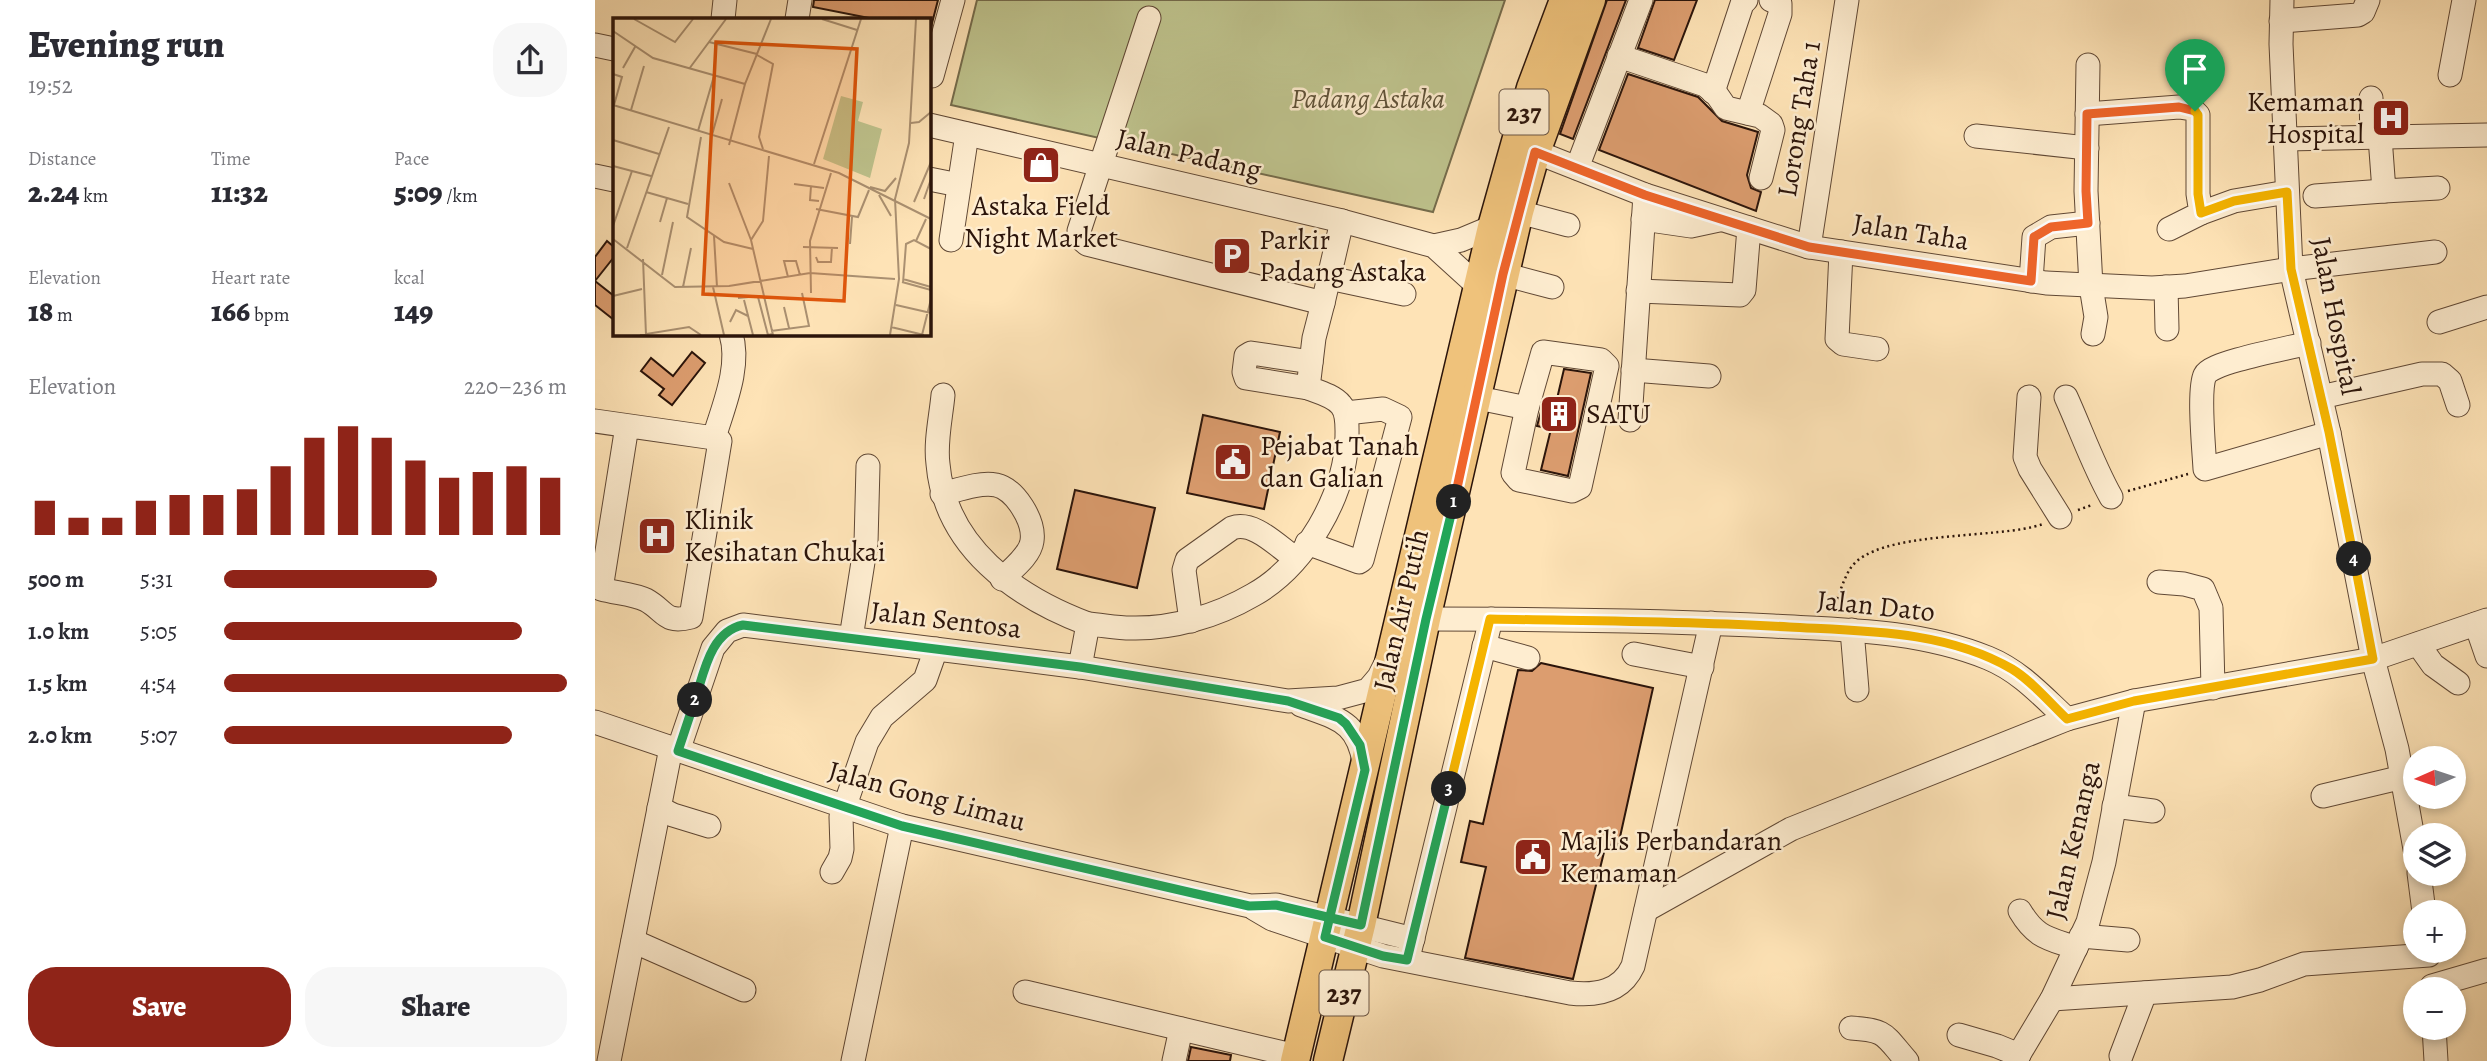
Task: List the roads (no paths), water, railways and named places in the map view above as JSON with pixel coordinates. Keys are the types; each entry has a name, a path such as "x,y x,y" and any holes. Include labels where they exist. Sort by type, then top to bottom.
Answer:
{"main road":[{"name":"Jalan Air Putih","path":"1295,1059 1492,227 1531,88 1565,0"},
{"name":"Jalan Air Putih","path":"1328,1061 1478,398 1503,274 1535,152 1591,0"}],"street":[{"path":"723,18 725,0"},
{"path":"797,18 800,0"},
{"path":"931,76 953,0"},
{"path":"1577,169 1641,0"},
{"path":"1713,92 1742,4 1746,0"},
{"path":"1748,113 1780,14 1781,6 1771,0"},
{"name":"Lorong Taha 1","path":"1809,247 1847,0"},
{"path":"2281,10 2358,15 2363,12 2368,0"},
{"path":"2450,75 2465,0"},
{"name":"Jalan Hospital","path":"2281,10 2291,269 2329,432"},
{"path":"1149,18 1079,231 1080,239 1087,244 1323,303"},
{"path":"595,45 613,50"},
{"path":"1619,56 1705,85 1726,108 1760,116 1771,124 1773,130 1761,178"},
{"path":"2088,65 2088,223 2091,286 2096,317 2093,334"},
{"path":"2371,99 2384,191"},
{"path":"2087,114 2179,107 2195,111 2198,115 2198,194 2201,213"},
{"name":"Jalan Padang","path":"931,125 1342,221 1434,246"},
{"path":"2285,139 2376,137 2485,129"},
{"path":"951,240 967,134"},
{"path":"1976,136 2087,148"},
{"name":"Jalan Taha","path":"1535,152 1645,195 1809,247 2031,281 2091,286 2166,287 2435,252"},
{"path":"595,176 613,180"},
{"path":"931,179 959,185"},
{"path":"2315,195 2438,188"},
{"path":"2169,229 2234,201 2287,192"},
{"path":"1630,420 1645,195"},
{"path":"1519,212 1568,225"},
{"path":"1643,219 1691,226 1701,226 1721,219"},
{"path":"1308,388 1323,303 1342,221"},
{"path":"2031,281 2034,237 2051,227 2088,223"},
{"path":"1434,246 1461,240 1492,227"},
{"path":"1638,291 1740,295 1744,290 1749,228"},
{"path":"1434,246 1478,286"},
{"path":"1841,252 1837,339 1843,344 1877,349"},
{"path":"1503,274 1552,287"},
{"path":"1329,278 1403,294"},
{"path":"2166,287 2167,329"},
{"path":"2439,321 2487,307"},
{"path":"714,438 731,379 734,344 732,336"},
{"path":"2309,344 2211,368 2205,374 2202,393 2205,469 2329,432 2373,659 2389,712 2403,777 2323,796"},
{"path":"1543,352 1605,362 1607,366 1580,487 1576,490 1515,477 1513,473 1527,408 1543,352"},
{"path":"943,395 937,462 942,494 954,521 976,552 1002,579 1055,611 1088,624 1132,628 1191,621 1228,609 1257,594 1318,533 1339,485 1346,449 1346,413 1341,403 1308,388 1246,378 1244,372 1246,356 1251,353 1311,362"},
{"path":"1633,370 1709,376"},
{"path":"2321,397 2422,374 2442,374 2450,381 2458,405"},
{"path":"2029,397 2025,457 2060,517"},
{"path":"2066,397 2084,436 2095,469 2111,497"},
{"path":"1478,398 1527,408"},
{"path":"1191,621 1184,570 1187,560 1232,528 1241,525 1252,528 1301,551 1359,562 1362,560 1401,417 1383,409 1346,413"},
{"path":"595,421 714,438 720,443 691,617 679,620 664,616 646,600 601,589 603,525 627,426"},
{"path":"851,638 866,543 868,466"},
{"path":"942,494 995,485 1007,489 1016,499 1028,522 1032,541 1028,552 1002,579"},
{"path":"2159,582 2184,583 2203,589 2211,608 2213,688"},
{"name":"Jalan Dato","path":"1426,619 1711,623 1852,629 1914,637 1951,645 2014,670 2067,719"},
{"path":"1410,950 1490,619"},
{"path":"1647,910 1791,829 2067,719 2134,701 2373,659 2481,622 2486,651"},
{"name":"Jalan Gong Limau","path":"595,722 902,826 1249,906 1272,919 1327,927 1570,993 1597,994 1619,986 1628,977 1647,910 1711,623"},
{"path":"1080,667 1088,624"},
{"name":"Jalan Sentosa","path":"675,750 713,648 734,627 743,625 1080,667 1288,701"},
{"path":"1852,629 1857,690"},
{"path":"2418,644 2433,665 2458,683"},
{"path":"1484,646 1528,659"},
{"path":"832,872 840,858 841,817 867,742 882,718 925,680 936,649"},
{"path":"1288,701 1338,698 1368,690 1379,677 1391,653"},
{"path":"1634,654 1702,667"},
{"path":"1288,701 1339,718 1346,724 1360,745 1365,770"},
{"name":"Jalan Kenanga","path":"2017,1058 2052,999 2098,891 2134,701"},
{"path":"609,1061 659,808 675,750"},
{"path":"2115,806 2153,811"},
{"path":"659,808 709,826"},
{"path":"853,1061 902,826"},
{"path":"2020,911 2029,926 2039,935 2078,942 2128,940"},
{"path":"633,941 744,989"},
{"path":"2052,999 2245,985 2304,964 2403,955"},
{"path":"2464,977 2487,970"},
{"path":"1025,992 1181,1029 1263,1055 1295,1059"},
{"path":"2121,1056 2145,993"},
{"path":"2078,997 2135,1019"},
{"path":"1851,1028 1876,1029 1884,1034 1907,1061"},
{"path":"1174,1061 1181,1029"},
{"path":"1958,1035 1997,1046 2017,1058"},
{"path":"2435,1040 2436,1061"}],"place":[{"name":"Kemaman Hospital","path":"2391,118"},
{"name":"Astaka Field Night Market","path":"1041,165"},
{"name":"Parkir Padang Astaka","path":"1232,256"},
{"name":"SATU","path":"1559,414"},
{"name":"Pejabat Tanah dan Galian","path":"1233,462"},
{"name":"Klinik Kesihatan Chukai","path":"657,536"},
{"name":"Majlis Perbandaran Kemaman","path":"1533,857"}],"park label":[{"name":"Padang Astaka","path":"1368,99"}]}
